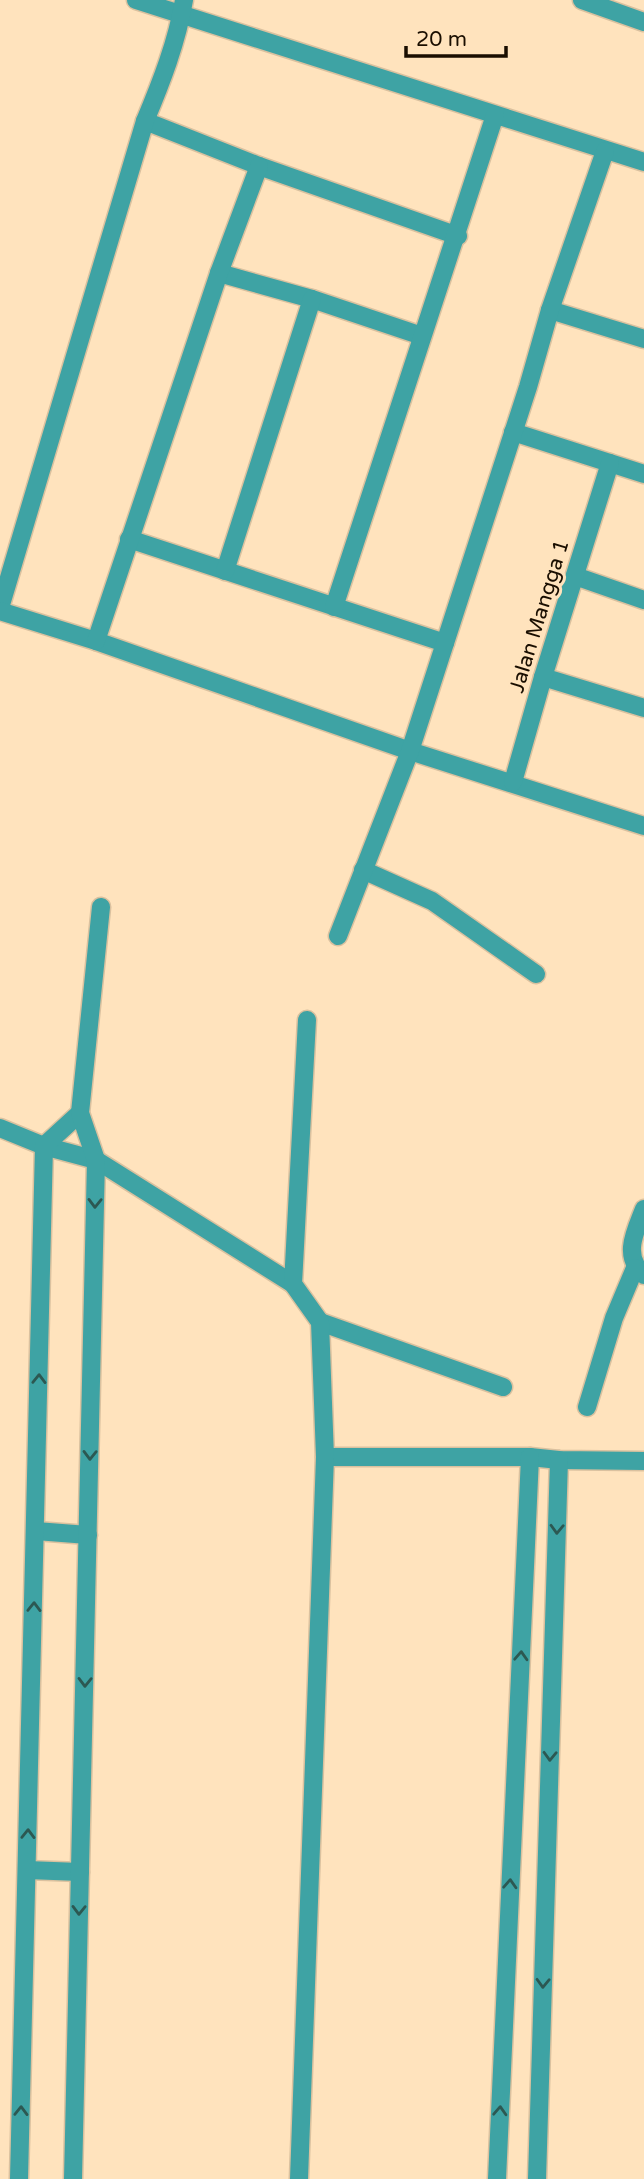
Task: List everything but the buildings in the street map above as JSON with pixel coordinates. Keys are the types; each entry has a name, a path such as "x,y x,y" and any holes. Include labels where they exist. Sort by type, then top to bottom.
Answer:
{"street":[{"path":"136,0 182,8 495,115 644,162"},
{"path":"582,0 620,7 644,22"},
{"path":"182,8 160,85 145,121 0,609 410,751 644,825"},
{"path":"334,607 495,115"},
{"path":"145,121 259,166 457,236"},
{"path":"338,936 410,751 550,310 605,151"},
{"path":"96,641 219,272 259,166"},
{"path":"219,272 312,299 422,336"},
{"path":"225,571 312,299"},
{"path":"550,310 644,339"},
{"path":"513,432 644,474"},
{"name":"Jalan Mangga 1","path":"513,782 610,463"},
{"path":"128,540 445,643"},
{"path":"575,576 644,600"},
{"path":"543,677 644,708"},
{"path":"363,870 432,901 536,974"},
{"path":"73,2179 96,1160 80,1113 101,907"},
{"path":"293,1284 307,1020"},
{"path":"19,2179 44,1146 80,1113"},
{"path":"0,1128 44,1146 96,1160 293,1284 320,1322 325,1457 299,2179"},
{"path":"587,1407 614,1318 640,1271 631,1250 644,1209"},
{"path":"320,1322 503,1387"},
{"path":"325,1457 530,1457 644,1461"},
{"path":"497,2179 530,1457"},
{"path":"537,2179 559,1460"},
{"path":"36,1531 88,1535"},
{"path":"27,1870 80,1872"}]}
